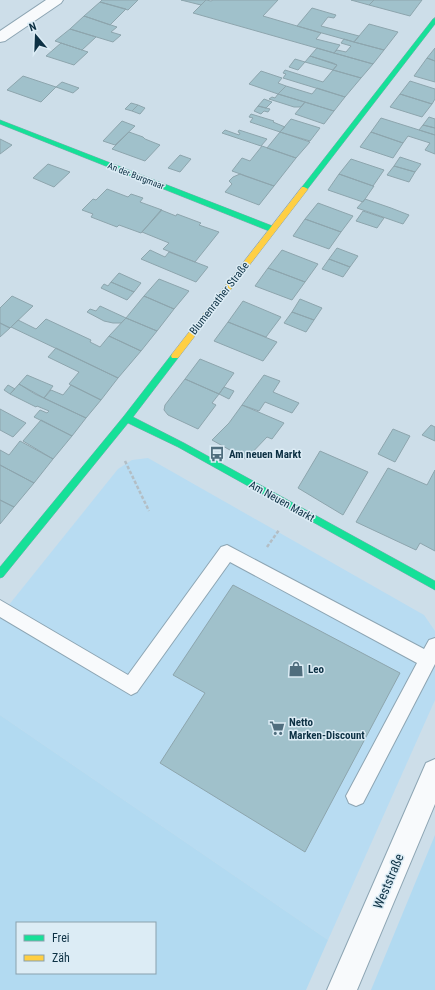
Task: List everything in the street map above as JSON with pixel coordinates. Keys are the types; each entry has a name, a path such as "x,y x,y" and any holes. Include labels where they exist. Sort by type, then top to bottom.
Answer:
{"street":[{"path":"0,38 56,0"},
{"name":"Blumenrather Straße","path":"0,574 127,418 435,20"},
{"name":"An der Burgmaar","path":"0,122 272,229"},
{"name":"Am Neuen Markt","path":"127,418 181,445 435,586"},
{"name":"Weststraße","path":"342,990 435,772"}],"lane":[{"path":"0,608 131,686 227,552 252,566 431,653 356,796"}],"path":[{"path":"109,439 128,465 149,511"},
{"path":"252,566 294,508"}],"shaded area":[{"path":"148,458 424,615 435,631 435,700 328,940 0,715 0,616 118,469 132,460"},
{"path":"0,715 328,940 306,990 0,990"},
{"path":"435,835 435,990 371,990"}],"building":[{"path":"102,0 138,0 128,10 100,2"},
{"path":"181,0 206,0 201,5"},
{"path":"206,0 278,0 263,16 321,33 316,39 340,45 334,53 193,13"},
{"path":"351,0 374,0 369,5"},
{"path":"374,0 422,0 410,16 369,5"},
{"path":"100,2 126,9 110,25 84,16"},
{"path":"312,8 336,15 334,18 328,17 321,26 359,36 354,42 297,26"},
{"path":"84,16 117,27 111,32 121,35 113,42 70,29"},
{"path":"369,24 398,32 384,50 354,42"},
{"path":"70,29 96,37 82,50 55,41"},
{"path":"344,39 384,50 373,64 334,53 337,50 346,52 351,46 341,43"},
{"path":"61,43 88,52 74,65 46,56"},
{"path":"317,48 373,64 361,78 333,70 337,65 310,56"},
{"path":"435,48 435,61 427,58"},
{"path":"310,56 337,65 333,70 305,62"},
{"path":"427,58 435,61 435,82 414,76"},
{"path":"295,59 305,62 298,70 289,67"},
{"path":"285,70 323,82 333,70 361,78 345,97 283,78 286,74 283,73"},
{"path":"261,71 282,78 278,83 286,86 278,94 249,84"},
{"path":"23,76 56,87 41,102 7,90"},
{"path":"410,81 435,89 435,99 432,104 400,94"},
{"path":"62,82 79,88 73,93 56,87"},
{"path":"286,86 312,94 317,88 345,97 334,111 278,94"},
{"path":"278,94 305,102 301,107 294,107 269,99 272,97 275,98"},
{"path":"400,94 432,104 422,117 390,107"},
{"path":"264,99 272,102 266,108 258,106"},
{"path":"305,102 334,111 324,124 295,114"},
{"path":"131,103 138,105 132,111 125,109"},
{"path":"138,105 145,108 140,114 132,111"},
{"path":"258,106 270,109 268,112 264,111 261,114 254,111"},
{"path":"251,114 274,121 273,122 285,127 280,132 250,122 253,118 249,117"},
{"path":"429,117 435,119 435,128 423,125"},
{"path":"381,118 435,135 435,154 425,150 430,143 408,136 403,143 371,132"},
{"path":"291,119 320,128 310,141 280,132"},
{"path":"122,121 135,126 115,145 103,141"},
{"path":"423,125 435,128 435,135 419,130"},
{"path":"225,130 239,135 239,130 267,139 261,146 222,133"},
{"path":"129,132 160,145 145,161 112,149"},
{"path":"280,132 310,142 296,158 267,148"},
{"path":"371,132 403,143 393,158 360,147"},
{"path":"0,139 12,145 0,154"},
{"path":"262,146 296,158 274,186 232,171 242,158 250,161"},
{"path":"180,155 191,159 180,172 168,168"},
{"path":"400,157 421,164 415,172 394,166"},
{"path":"351,159 384,170 373,186 339,174"},
{"path":"48,164 70,172 54,187 33,178"},
{"path":"394,166 415,172 409,182 387,175"},
{"path":"240,174 274,186 259,205 225,192 232,184 229,181 233,177"},
{"path":"339,174 374,186 363,202 328,190"},
{"path":"107,189 128,197 131,194 143,198 140,202 162,210 141,233 119,225 117,227 91,217 93,214 82,210 93,199 96,200"},
{"path":"365,199 409,215 403,224 357,208"},
{"path":"318,203 353,216 341,232 305,219"},
{"path":"161,210 201,223 199,225 219,232 195,262 163,249 169,243 142,232"},
{"path":"363,211 384,218 377,228 356,221"},
{"path":"305,219 341,232 329,249 293,236"},
{"path":"337,248 358,256 350,267 329,259"},
{"path":"150,250 165,257 169,252 208,267 196,282 141,259"},
{"path":"282,250 318,264 305,282 268,268"},
{"path":"329,259 350,267 343,277 322,269"},
{"path":"268,268 305,282 292,300 255,286"},
{"path":"119,273 141,283 134,292 111,282"},
{"path":"159,279 189,291 174,309 144,296"},
{"path":"111,282 134,292 127,300 101,288 104,284 108,286"},
{"path":"12,296 33,306 10,328 0,323 0,308"},
{"path":"144,296 174,309 157,331 126,318"},
{"path":"300,299 322,308 314,320 292,312"},
{"path":"243,301 281,317 266,337 228,322"},
{"path":"100,306 126,318 121,323 113,323 104,321 87,312 90,309 96,311"},
{"path":"292,312 314,320 306,332 284,323"},
{"path":"126,318 157,331 141,351 109,336"},
{"path":"46,319 91,340 90,342 100,347 109,336 141,351 118,378 11,327 18,320 36,329"},
{"path":"228,322 277,342 263,361 214,341"},
{"path":"0,323 10,328 0,337"},
{"path":"56,348 118,378 101,400 69,384 79,372 48,357"},
{"path":"200,359 234,373 219,394 185,379"},
{"path":"27,375 53,386 44,398 19,384"},
{"path":"264,375 280,381 273,392 299,403 292,413 265,402 259,411 242,405"},
{"path":"185,379 219,394 212,403 216,405 198,429 168,415 164,410 165,405"},
{"path":"19,384 35,394 86,418 72,436 34,417 40,410 47,413 49,411 37,406 36,407 10,394"},
{"path":"8,385 15,389 10,394 4,390"},
{"path":"71,385 101,400 86,418 44,398 51,390 63,395"},
{"path":"224,387 234,391 229,399 219,394"},
{"path":"242,405 284,423 272,439 267,437 246,459 212,440 229,423"},
{"path":"0,409 26,423 13,437 0,430"},
{"path":"41,420 72,436 53,459 23,441"},
{"path":"431,425 435,427 435,441 422,435"},
{"path":"393,429 410,436 395,462 378,454"},
{"path":"20,441 53,459 34,483 0,465 0,450 9,455"},
{"path":"320,451 368,472 343,515 298,488"},
{"path":"0,465 34,483 14,507 0,500"},
{"path":"388,468 427,485 435,470 435,551 420,543 416,550 356,522"},
{"path":"0,500 14,507 0,524"},
{"name":"Netto Marken-Discount","path":"233,585 400,673 305,852 160,763 205,693 173,675"}],"traffic: fast":[{"path":"304,189 435,20"},
{"path":"0,122 272,229"},
{"path":"0,574 127,418 175,356"},
{"path":"127,418 181,445 435,586"}],"traffic: slow":[{"path":"175,356 304,189"}],"place":[{"name":"Am neuen Markt","path":"217,454"},
{"name":"Leo","path":"296,669"},
{"name":"Netto Marken-Discount","path":"277,728"}]}
